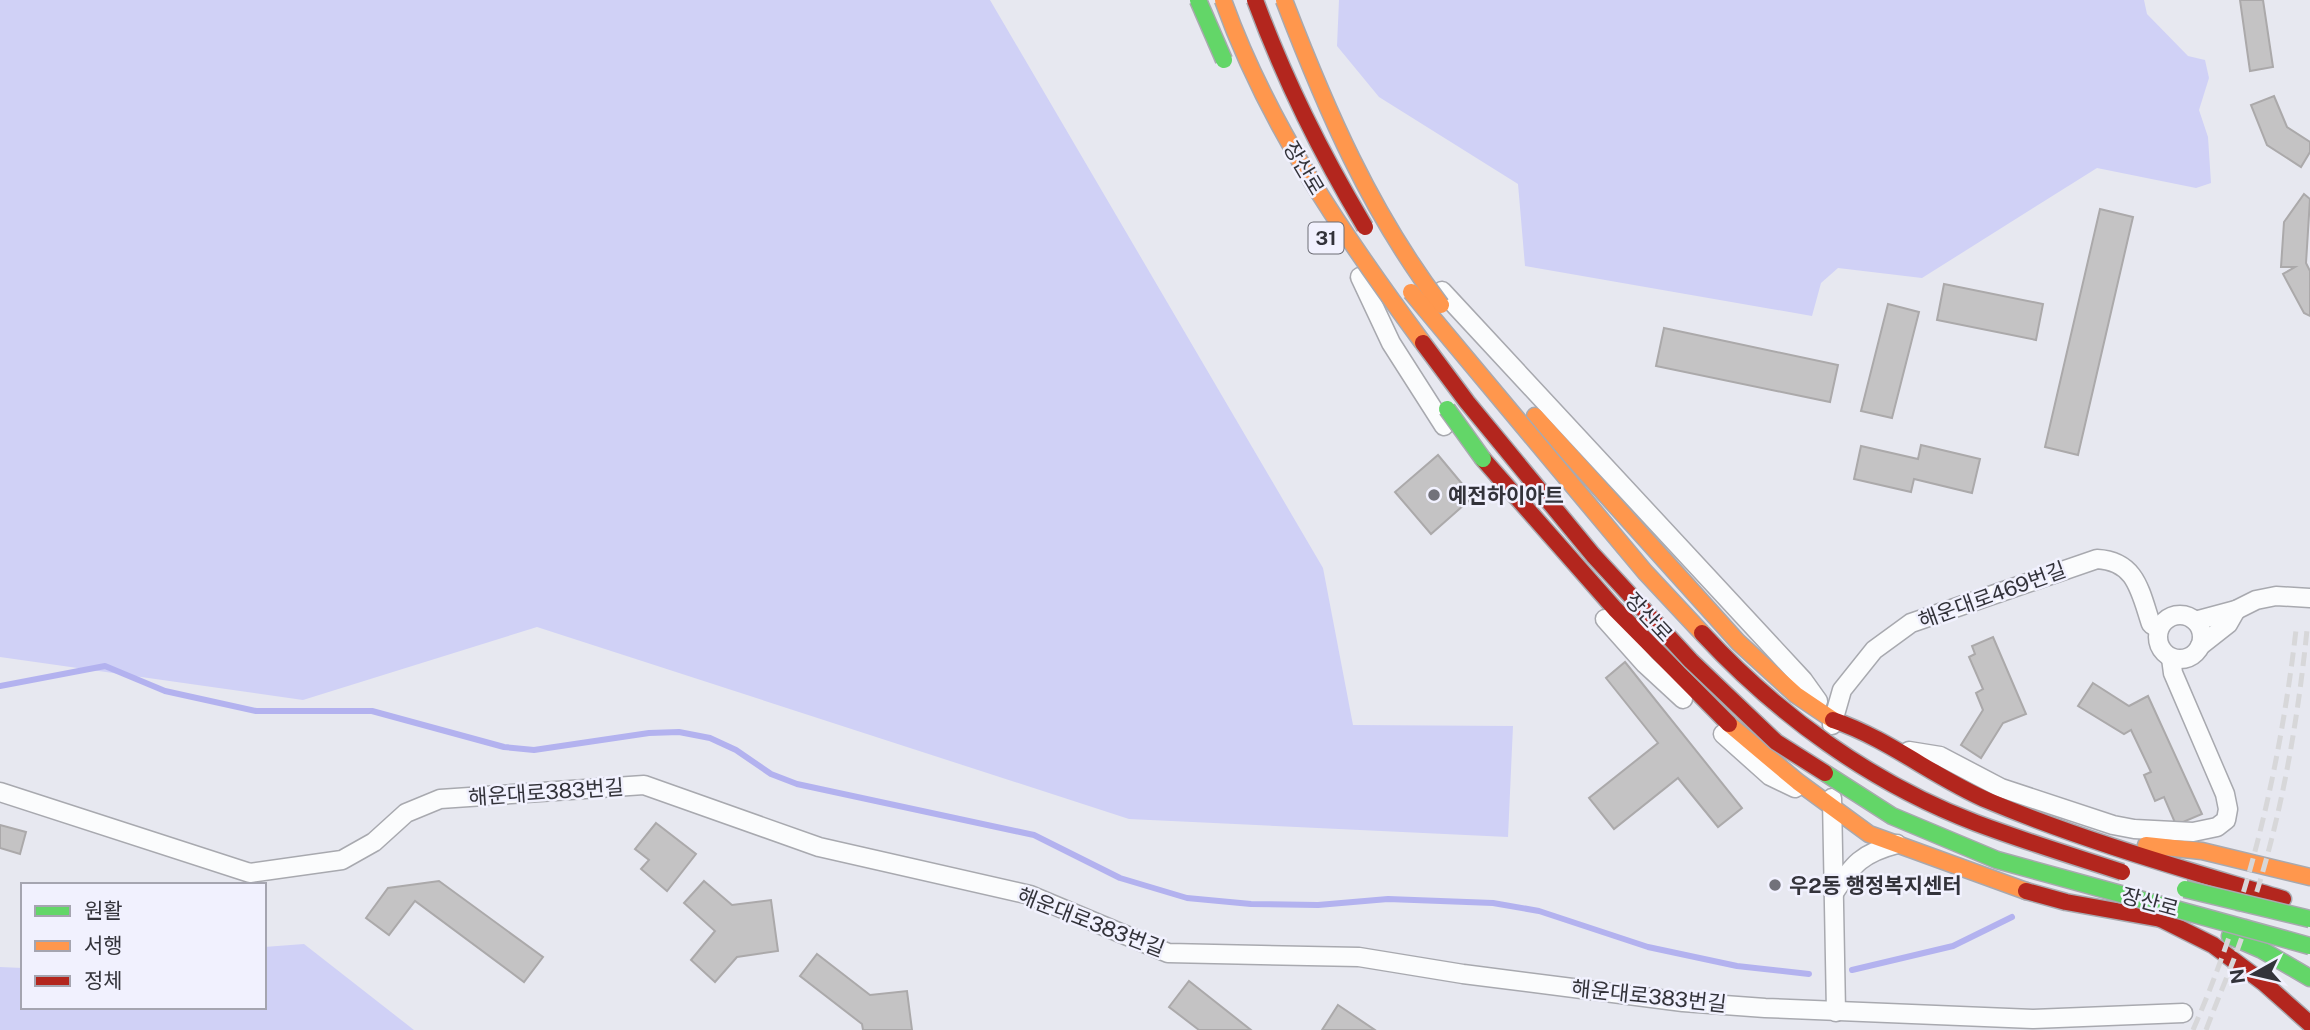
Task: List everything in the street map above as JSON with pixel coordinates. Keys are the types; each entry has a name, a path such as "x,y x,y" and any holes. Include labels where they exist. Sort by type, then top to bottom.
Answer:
{"main road":[{"path":"1198,0 1231,76"},
{"name":"장산로","path":"1223,0 1243,56 1298,160 1364,264 1467,402 1611,575 1691,661 1776,742 1892,816 1997,860 2310,946"},
{"name":"장산로","path":"1255,0 1281,70 1318,148 1373,238"},
{"path":"1284,0 1329,118 1366,197 1430,291 1535,416 1738,642 1796,695 1833,720 1860,729 1987,800 2068,828 2120,850 2310,909"},
{"name":"31","path":"1347,271 1483,459 1615,609 1729,724 1798,782 1869,834 2016,888 2066,902 2214,930 2262,950 2310,978"},
{"name":"장산로","path":"1401,278 1645,572 1714,648 1780,708 1838,751 1910,793 1973,822 2089,863 2138,876"},
{"path":"2068,828 2157,847 2202,851 2306,877"},
{"name":"장산로","path":"2163,883 2310,919"},
{"path":"2159,918 2213,945 2264,983 2310,1024"}],"street":[{"path":"1209,0 1245,87 1337,227 1391,342 1478,476 1645,664 1770,776 1832,806"},
{"path":"1272,0 1293,61 1363,209 1803,680 1833,720"},
{"path":"1337,227 1363,209"},
{"name":"해운대로469번길","path":"1836,1012 1829,760 1833,720 1842,690 1874,650 1911,623 2096,559 2118,562 2127,569 2151,624 2159,629 2158,643 2171,658 2173,673 2225,794 2228,809 2226,820 2217,827 2193,832 2134,829 2113,825 2001,788 1940,756 1895,749"},
{"path":"2159,629 2175,615 2195,621 2276,596 2310,598"},
{"path":"2171,658 2188,658 2228,624 2236,610"},
{"path":"2195,621 2202,637 2200,646"},
{"name":"해운대로383번길","path":"0,792 250,873 342,860 374,842 406,813 440,799 644,785 818,847 1030,895 1168,953 1359,957 1464,974 1683,1002 1836,1012 2033,1018 2183,1013"},
{"path":"1834,893 1852,866 1871,850 1897,844"}],"shaded area":[{"path":"0,0 990,0 1323,568 1353,725 1513,726 1508,837 1129,819 537,627 303,700 0,657"},
{"path":"1339,0 2144,0 2147,14 2188,56 2205,60 2209,78 2199,110 2208,137 2211,183 2196,188 2097,168 1922,278 1838,268 1821,283 1812,316 1525,266 1518,184 1379,97 1337,46"},
{"path":"304,944 414,1030 0,1030 0,967 21,968 21,1009 266,1009 266,947"}],"building":[{"path":"2240,0 2263,0 2273,67 2250,71"},
{"path":"2274,96 2287,127 2310,142 2310,152 2301,167 2267,145 2251,105"},
{"path":"2304,194 2310,199 2306,263 2310,271 2310,316 2304,313 2283,274 2295,267 2281,267 2284,222"},
{"path":"2100,209 2133,217 2078,455 2045,447"},
{"path":"1944,284 2043,304 2036,340 1937,320"},
{"path":"1888,304 1919,312 1892,418 1861,411"},
{"path":"1664,328 1838,365 1830,402 1656,366"},
{"path":"1921,445 1980,459 1972,493 1914,479 1911,492 1854,479 1861,446 1918,459"},
{"name":"예전하이아트","path":"1438,455 1473,497 1431,534 1395,492"},
{"path":"1993,637 2026,714 2003,723 1981,758 1961,745 1983,710 1976,693 1983,689 1969,657 1975,654 1972,646"},
{"path":"1625,662 1742,808 1718,827 1678,778 1614,829 1589,798 1658,743 1606,678"},
{"path":"2093,683 2129,706 2148,696 2202,814 2176,825 2164,797 2155,801 2144,775 2151,772 2131,730 2124,734 2078,706"},
{"path":"656,823 696,854 667,891 641,869 649,860 635,849"},
{"path":"0,825 26,832 20,854 0,848"},
{"path":"439,881 543,957 524,982 415,901 389,935 366,918 388,888"},
{"path":"704,881 732,905 771,900 778,951 737,957 715,982 691,960 715,931 684,903"},
{"path":"817,954 870,995 907,991 912,1030 863,1030 862,1024 800,976"},
{"path":"1189,981 1251,1030 1199,1030 1169,1007"},
{"path":"1338,1005 1375,1030 1322,1030"}],"waterway":[{"path":"0,686 105,666 165,691 256,711 372,711 504,747 534,750 649,733 679,732 710,738 736,750 771,774 797,784 1034,835 1120,878 1187,898 1251,904 1318,905 1388,899 1493,903 1539,911 1648,947 1737,966 1809,974"},
{"path":"1852,970 1953,946 2012,917"}],"railway":[{"path":"2193,1030 2230,933 2260,834 2281,733 2296,630"},
{"path":"2206,1030 2243,933 2269,848 2292,740 2307,630"}],"traffic: fast":[{"path":"1198,0 1224,60"},
{"path":"1447,409 1483,459"},
{"path":"1825,773 1892,816 1997,860 2310,946"},
{"path":"2185,889 2310,919"},
{"path":"2230,936 2262,950 2310,978"}],"traffic: slow":[{"path":"1223,0 1262,92 1310,179 1423,343"},
{"path":"1284,0 1333,120 1371,196 1392,233 1441,305"},
{"path":"1411,292 1645,572 1702,633"},
{"path":"1535,416 1738,642 1796,695 1833,720"},
{"path":"1729,724 1798,782 1869,834 2026,891"},
{"path":"2146,845 2202,851 2310,877"}],"traffic: jam":[{"path":"1255,0 1305,116 1365,227"},
{"path":"1423,343 1467,402 1593,555 1691,661 1776,742 1825,773"},
{"path":"1483,459 1615,609 1729,724"},
{"path":"1702,633 1762,692 1794,719 1863,767 1937,807 1976,823 2122,872"},
{"path":"1833,720 1873,737 1989,801 2134,854 2283,899"},
{"path":"2026,891 2066,902 2161,919"},
{"path":"2159,918 2213,945 2264,983 2310,1024"}],"place":[{"name":"예전하이아트","path":"1434,495"},
{"name":"우2동 행정복지센터","path":"1775,885"}]}
